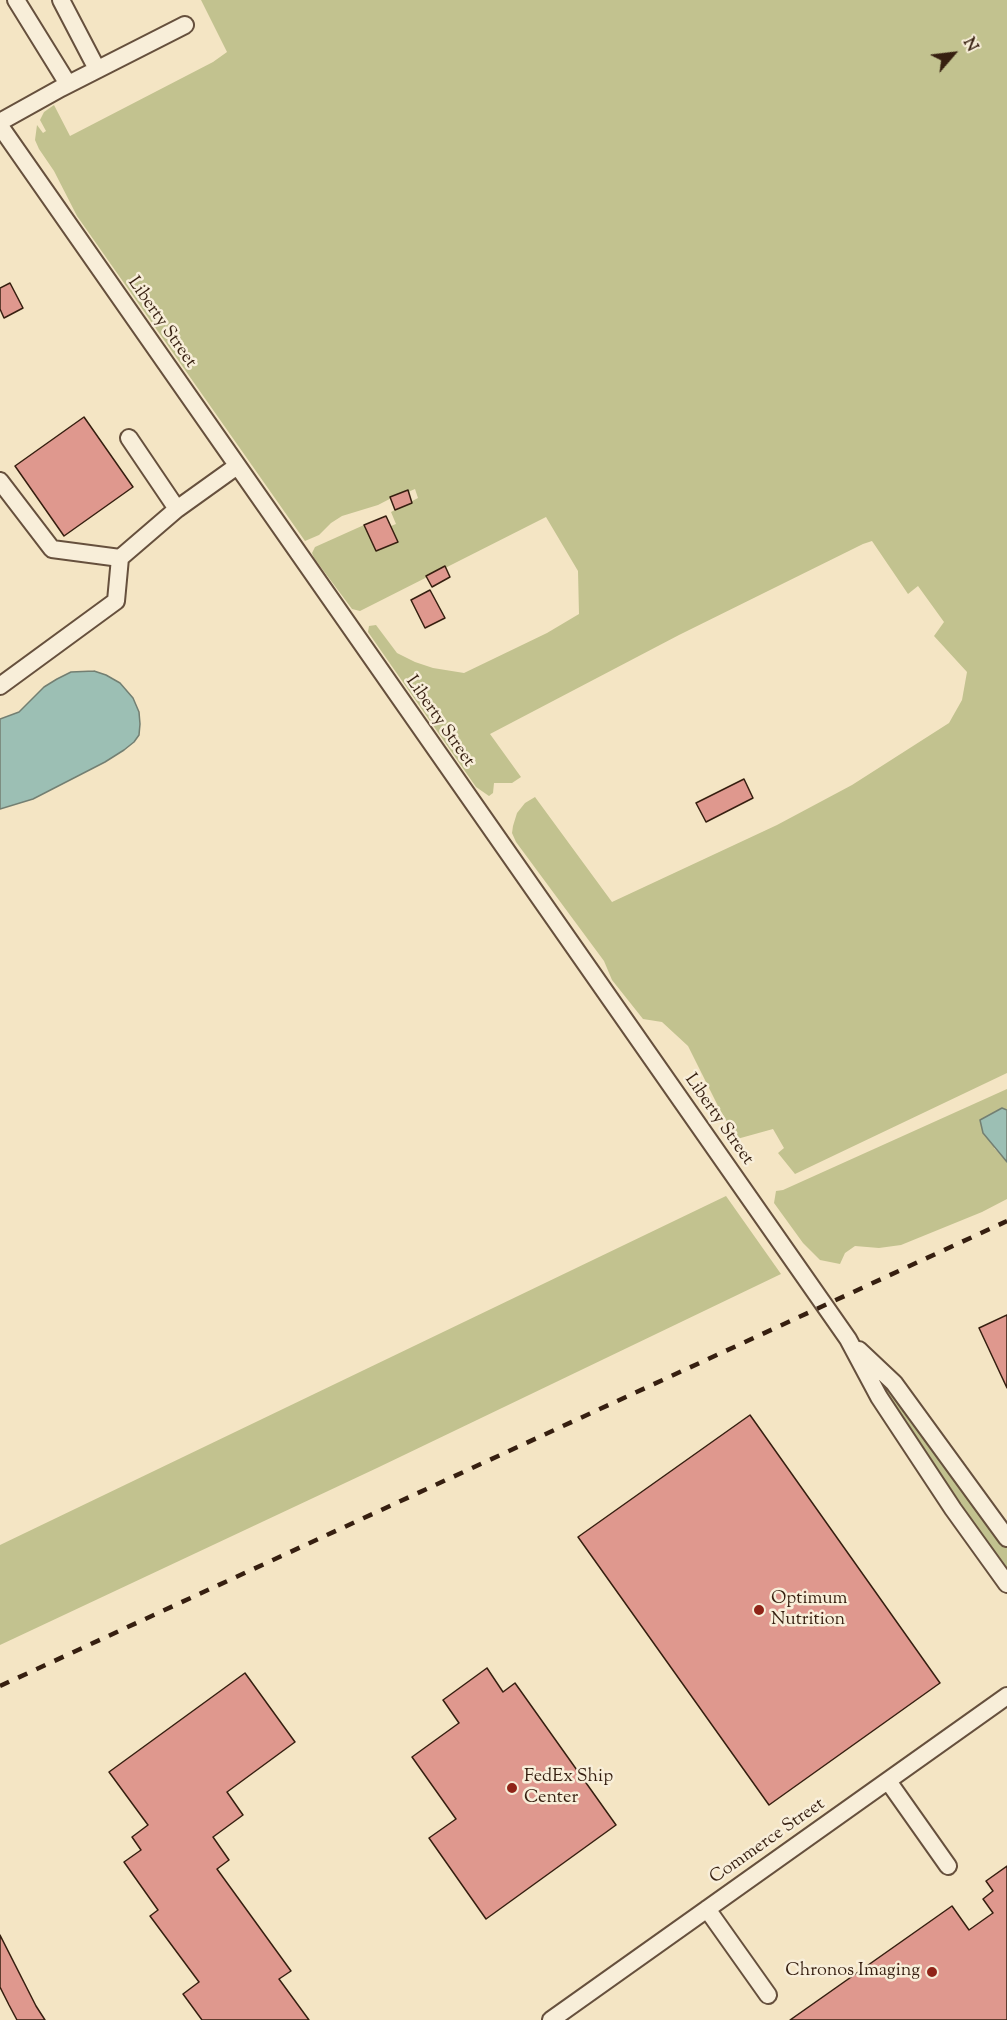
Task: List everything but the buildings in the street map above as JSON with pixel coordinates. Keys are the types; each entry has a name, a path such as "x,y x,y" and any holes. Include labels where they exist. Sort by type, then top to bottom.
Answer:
{"street":[{"path":"16,0 68,84"},
{"path":"61,0 97,69"},
{"path":"0,122 68,84 185,25"},
{"name":"Liberty Street","path":"0,126 848,1339 879,1397 953,1509 1007,1584"},
{"path":"129,438 177,509"},
{"path":"0,686 116,601 120,558 177,509 237,465"},
{"path":"0,482 52,549 120,558"},
{"name":"Liberty Street","path":"848,1339 894,1383 1007,1538"},
{"name":"Commerce Street","path":"550,2020 1007,1696"},
{"path":"888,1781 948,1866"},
{"path":"707,1909 768,1995"}],"green space":[{"path":"201,0 1007,0 1007,1073 795,1174 778,1153 784,1148 773,1129 737,1139 688,1046 662,1022 643,1019 612,980 604,961 516,842 512,833 513,826 517,813 525,803 535,797 612,902 777,825 852,785 949,723 962,700 967,672 934,636 944,622 918,586 908,594 872,541 679,635 490,734 521,777 512,783 494,783 493,793 489,796 476,787 368,632 369,626 376,625 397,653 415,662 433,668 464,673 547,633 579,614 578,571 546,517 360,611 352,609 314,558 312,553 315,547 364,525 397,542 391,526 396,524 391,512 418,498 415,489 408,492 407,490 378,505 342,516 319,535 305,541 77,216 35,140 37,125 43,133 46,131 40,120 44,112 54,105 70,136 213,62 227,52"},
{"path":"1007,1089 1007,1110 1002,1108 994,1148 1007,1162 1007,1199 982,1212 901,1245 879,1248 855,1246 845,1253 840,1264 820,1260 803,1243 774,1203 776,1191 783,1190"},
{"path":"726,1196 781,1274 377,1468 0,1645 0,1545"},
{"path":"885,1385 1007,1548 1007,1570 882,1389"}],"water":[{"path":"94,671 120,683 133,698 139,712 139,735 124,750 105,762 33,799 0,809 0,719 19,712 44,687 57,679 71,672"},
{"path":"1002,1108 1007,1110 1007,1162 983,1133 980,1120"}],"railway":[{"path":"0,1686 1007,1221"}],"place":[{"name":"Optimum Nutrition","path":"759,1610"},
{"name":"FedEx Ship Center","path":"512,1788"},
{"name":"Chronos Imaging","path":"932,1972"}]}
